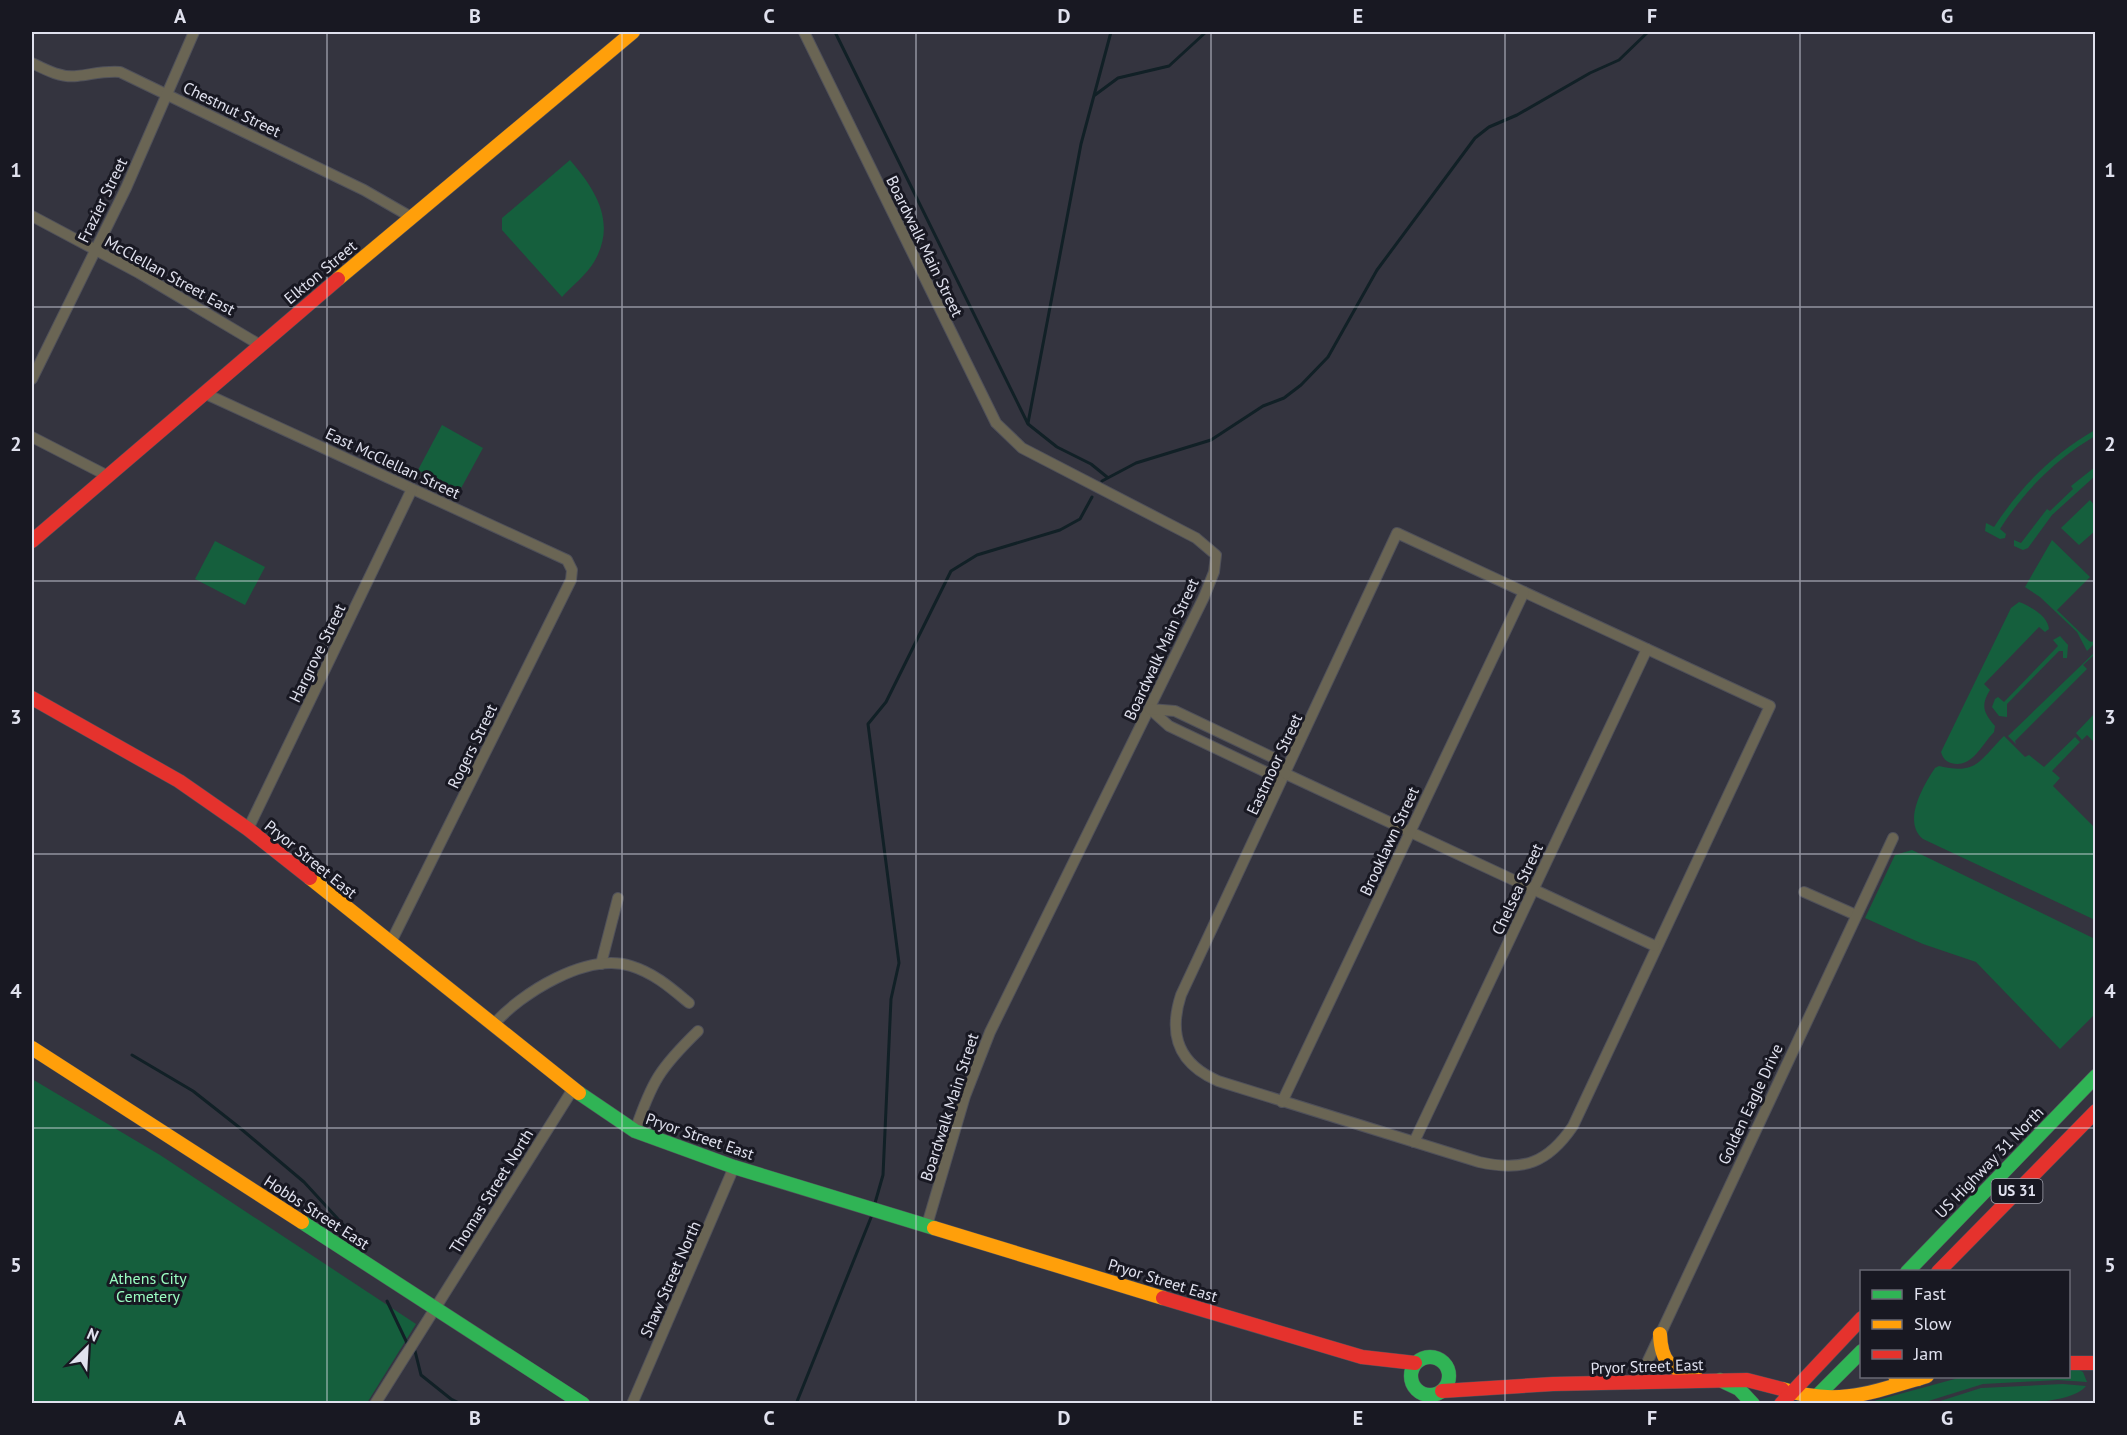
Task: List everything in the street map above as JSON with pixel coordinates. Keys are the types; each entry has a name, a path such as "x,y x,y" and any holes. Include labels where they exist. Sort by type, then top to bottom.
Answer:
{"street":[{"name":"Frazier Street","path":"32,379 96,250 168,95 194,32"},
{"name":"Elkton Street","path":"32,541 411,217 633,32"},
{"name":"Boardwalk Main Street","path":"804,32 996,423 1022,448 1196,538 1216,555 1214,572 1204,597 990,1032 965,1096 927,1226"},
{"name":"Chestnut Street","path":"32,63 54,74 76,76 98,71 120,72 364,190 411,217"},
{"name":"McClellan Street East","path":"32,216 219,318 260,345"},
{"name":"East McClellan Street","path":"206,394 567,560"},
{"path":"32,437 108,476"},
{"name":"Hargrove Street","path":"248,829 412,489"},
{"name":"Eastmoor Street","path":"1397,533 1524,592 1770,706 1655,946 1573,1125 1560,1146 1545,1158 1522,1165 1498,1166 1282,1102 1202,1074 1189,1061 1179,1045 1175,1014 1181,995 1397,533"},
{"name":"Rogers Street","path":"390,944 571,580 572,570 567,560"},
{"name":"Brooklawn Street","path":"1282,1102 1524,592"},
{"name":"Chelsea Street","path":"1414,1142 1647,649"},
{"name":"Pryor Street East","path":"32,698 180,781 248,829 573,1089 635,1131 734,1167 1362,1357 1400,1373 1413,1386"},
{"path":"1150,709 1175,711 1274,758 1286,774"},
{"path":"1150,709 1169,726 1270,774 1286,774 1655,946"},
{"name":"Golden Eagle Drive","path":"1637,1384 1893,837"},
{"path":"1804,892 1856,915"},
{"path":"601,964 618,898"},
{"path":"493,1025 536,988 564,974 601,964 630,965 658,978 689,1003"},
{"path":"635,1131 648,1092 658,1073 698,1031"},
{"name":"Hobbs Street East","path":"32,1048 583,1404"},
{"name":"US Highway 31 North","path":"1909,1270 2096,1076"},
{"name":"Thomas Street North","path":"375,1404 573,1089"},
{"name":"US 31","path":"1940,1270 2096,1111"},
{"name":"Shaw Street North","path":"632,1404 734,1167"},
{"path":"1780,1404 1860,1320"},
{"path":"1660,1334 1660,1353 1664,1364 1675,1371 1714,1380 1739,1389 1753,1404"},
{"path":"1812,1401 1860,1353"},
{"name":"Pryor Street East","path":"1362,1357 1414,1363"},
{"path":"1424,1357 1434,1357 1444,1362 1449,1372 1448,1382 1442,1391 1428,1395 1421,1393 1413,1386 1410,1374 1414,1363 1424,1357"},
{"path":"2070,1364 2096,1363"},
{"name":"Pryor Street East","path":"1449,1372 1468,1380 1502,1386"},
{"name":"Pryor Street East","path":"1442,1391 1502,1386 1637,1384 1714,1380 1767,1383 1812,1401 1834,1400 1922,1378"}],"green space":[{"path":"570,160 595,195 603,220 604,234 601,248 594,262 562,297 502,230 502,218"},
{"path":"442,425 483,448 459,492 418,470"},
{"path":"2095,430 2095,436 2054,466 2019,502 2000,529 2006,534 2005,538 2000,539 1985,531 1986,523 1994,527 2015,498 2052,460"},
{"path":"2095,467 2095,476 2052,515 2028,548 2023,550 2014,546 2014,540 2021,543 2047,509 2050,511 2073,489 2071,486"},
{"path":"2090,500 2095,506 2095,531 2079,545 2061,528"},
{"path":"2052,540 2090,577 2057,610 2089,641 2092,642 2095,639 2095,643 2087,651 2077,632 2040,597 2025,587"},
{"path":"215,541 265,567 245,605 195,579"},
{"path":"2019,602 2042,616 2049,629 2045,632 2039,627 1984,684 1990,690 1984,705 1988,717 1995,726 1994,732 1971,759 1958,764 1949,762 1941,752 2011,608"},
{"path":"2060,636 2068,645 2067,658 2063,658 2063,651 2059,651 2007,704 2007,717 1999,716 1992,707 1995,699 1998,697 2004,702 2058,646 2053,640"},
{"path":"2095,652 2095,657 2093,656 2083,665 2087,669 2015,741 2016,744 2008,736"},
{"path":"2095,713 2095,743 2087,735 2082,740 2076,733"},
{"path":"2004,736 2025,757 2029,755 2044,767 2075,737 2080,742 2052,771 2060,778 2053,786 2095,828 2095,920 1923,839 1917,832 1914,814 1920,794 1935,768 1939,766 1962,769 1970,767 1982,759"},
{"path":"1912,850 2095,939 2095,1014 2060,1049 1976,962 1923,944 1865,918 1895,855"},
{"name":"Athens City Cemetery","path":"32,1079 160,1155 416,1324 367,1403 32,1403"},
{"path":"2077,1369 2083,1372 2087,1382 2058,1380 1983,1384 1922,1403 1863,1404 1958,1378 2070,1378 2070,1370"},
{"path":"2063,1384 2086,1386 2075,1394 2038,1402 1934,1403 1981,1388"}],"waterway":[{"path":"835,32 1028,424 1057,447 1091,464 1107,477"},
{"path":"1028,423 1081,144 1111,32"},
{"path":"1095,95 1118,78 1169,66 1206,32"},
{"path":"1102,481 1136,463 1211,440 1263,406 1284,398 1301,385 1328,357 1377,270 1475,138 1489,127 1517,115 1590,73 1619,60 1648,32"},
{"path":"875,1203 883,1175 891,999 899,963 868,724 886,702 951,571 977,555 1060,530 1080,519 1092,497"},
{"path":"132,1055 193,1091 240,1128 304,1182 359,1242"},
{"path":"796,1404 872,1215"},
{"path":"387,1301 407,1343"},
{"path":"415,1351 421,1375 451,1399 461,1404"}],"traffic: fast":[{"path":"1909,1270 2096,1076"},
{"path":"579,1093 635,1131 734,1167 934,1228"},
{"path":"302,1222 583,1404"},
{"path":"1809,1404 1860,1353"},
{"path":"1430,1357 1444,1362 1449,1376 1444,1390 1430,1395 1416,1390 1411,1376 1416,1362 1430,1357"},
{"path":"1720,1380 1739,1389 1753,1404"}],"traffic: slow":[{"path":"338,279 633,32"},
{"path":"310,878 579,1093"},
{"path":"32,1048 302,1222"},
{"path":"934,1228 1163,1298"},
{"path":"1660,1334 1662,1351 1669,1363 1680,1371 1696,1377"},
{"path":"1910,1378 1918,1379"},
{"path":"1782,1389 1821,1397 1838,1397 1872,1392 1920,1378"}],"traffic: jam":[{"path":"32,541 338,279"},
{"path":"32,698 179,781 248,829 310,878"},
{"path":"1940,1270 2096,1111"},
{"path":"1163,1298 1362,1357 1415,1363"},
{"path":"1781,1404 1860,1320"},
{"path":"2070,1363 2096,1363"},
{"path":"1442,1391 1553,1384 1747,1380 1782,1389"}]}
